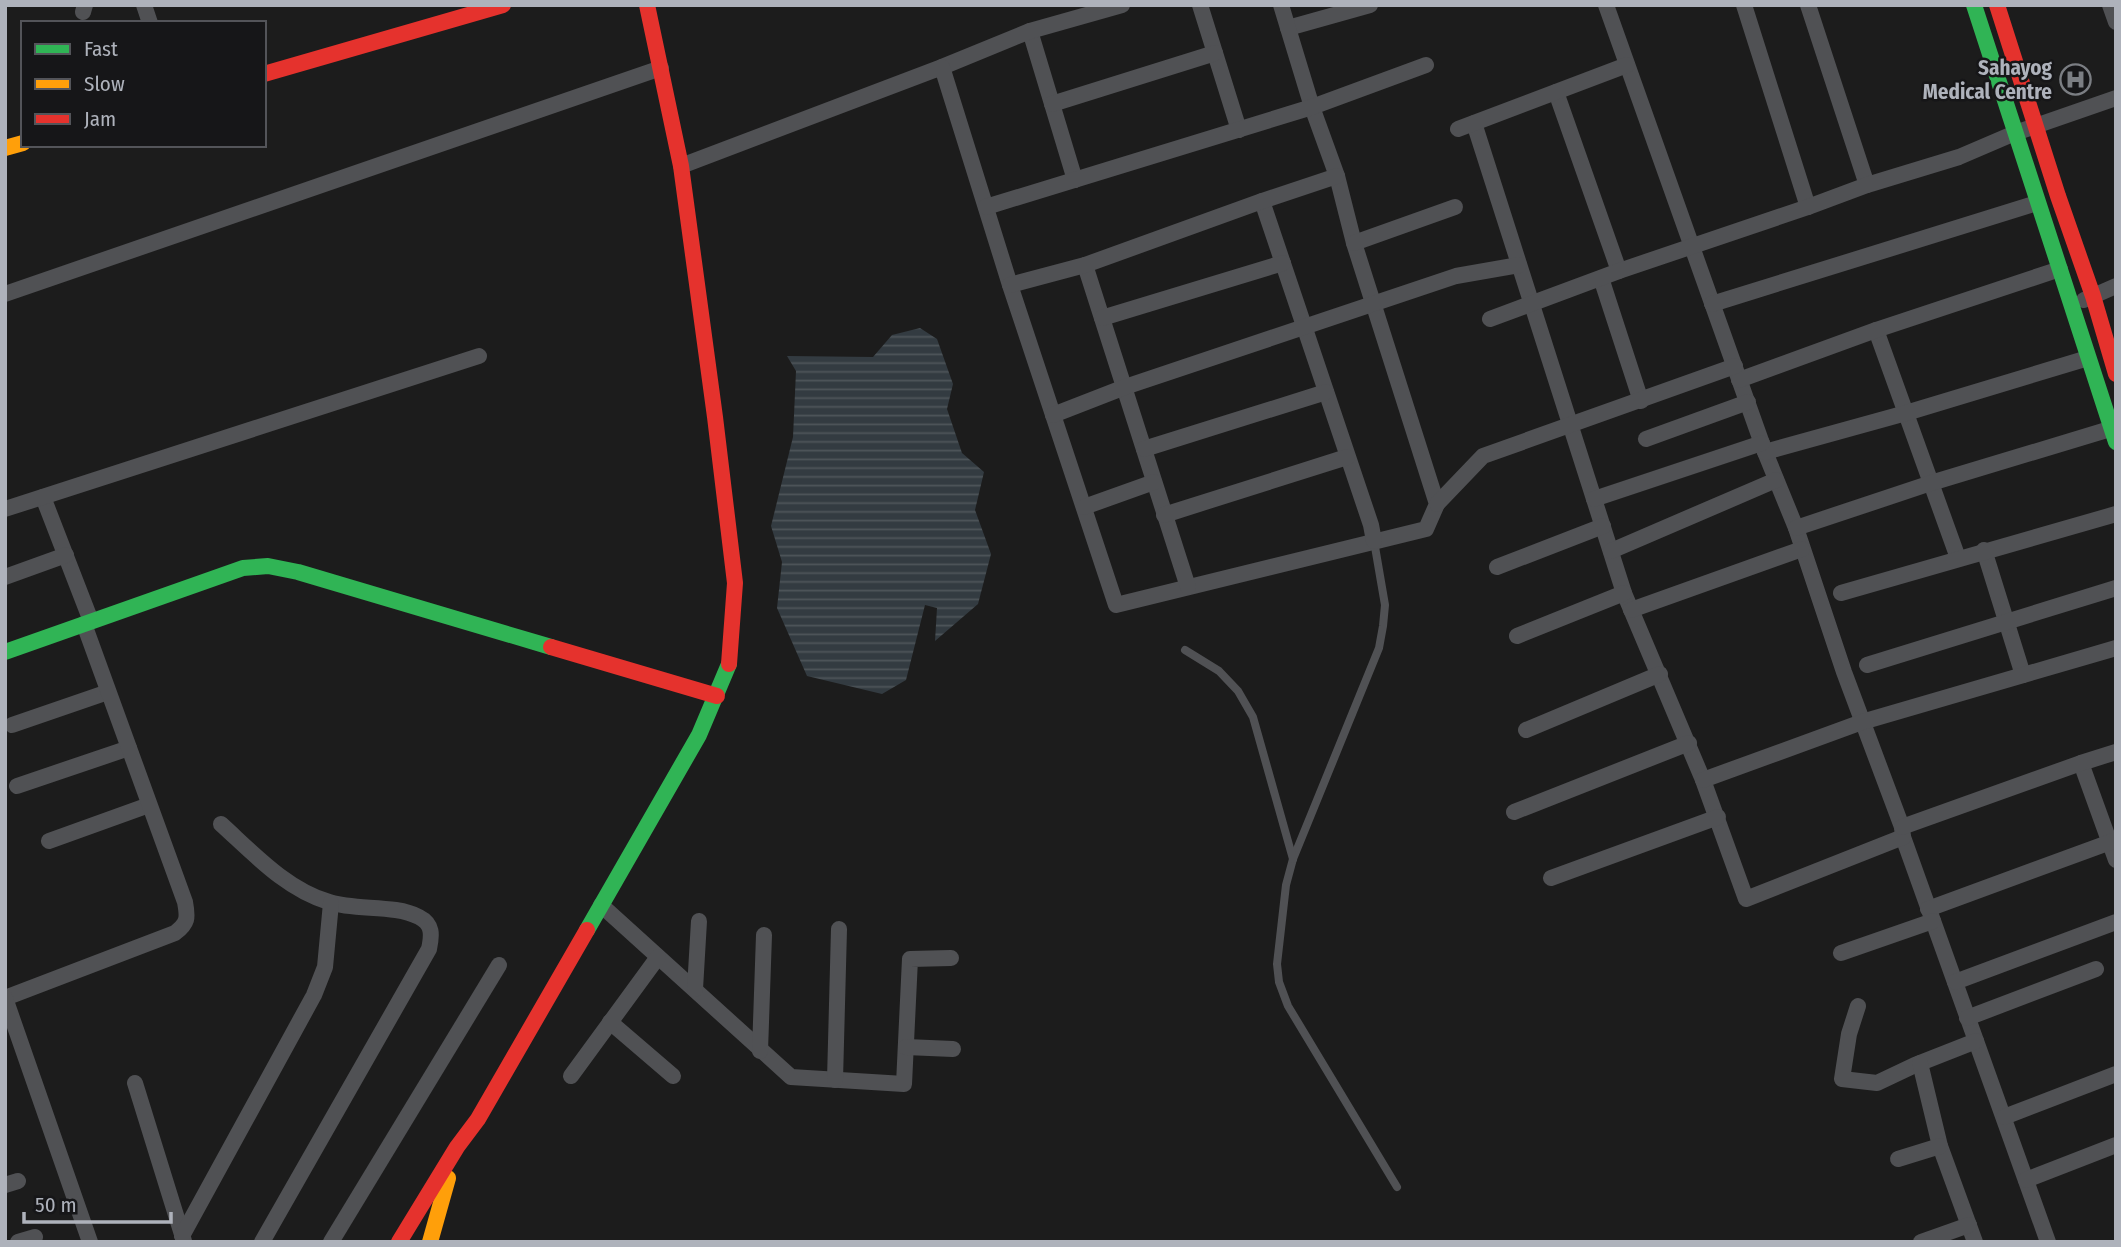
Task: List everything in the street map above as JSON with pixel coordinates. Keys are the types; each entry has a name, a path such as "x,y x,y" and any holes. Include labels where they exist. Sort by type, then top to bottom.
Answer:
{"street":[{"path":"266,73 503,5"},
{"path":"399,1242 457,1147 478,1119 699,735 729,667 735,583 681,166 647,5"},
{"path":"681,166 1030,31 1122,5"},
{"path":"1200,5 1239,130"},
{"path":"1281,5 1312,107 1337,176 1354,243 1437,504"},
{"path":"1288,28 1370,5"},
{"path":"1605,5 1763,447 1796,528 1862,722 2048,1242"},
{"path":"1744,5 1808,207"},
{"path":"1808,5 1867,185"},
{"path":"1796,528 1931,483 2113,435 1974,5"},
{"path":"1997,5 2116,374"},
{"path":"2110,5 2116,22"},
{"path":"1030,31 1075,180"},
{"path":"1052,104 1214,53"},
{"path":"986,207 1312,107 1426,65"},
{"path":"1458,129 1627,65"},
{"path":"942,67 1010,285 1116,605 1426,529 1437,504 1483,456 1642,401 1876,330 2060,270"},
{"path":"5,294 662,68"},
{"path":"1556,92 1619,271"},
{"path":"1490,318 1867,185 1959,157 2015,133 2116,98"},
{"path":"1474,123 1624,593 1689,743 1746,899 1903,832 2081,762 2116,752"},
{"path":"1010,285 1085,265 1337,176"},
{"path":"1262,201 1371,525 1374,541"},
{"path":"1712,304 2037,203"},
{"path":"1354,243 1455,207"},
{"path":"1102,318 1283,263"},
{"path":"1085,265 1188,587"},
{"path":"1053,415 1125,387 1456,276 1520,265"},
{"path":"1601,278 1642,401"},
{"path":"2072,305 2116,286"},
{"path":"1876,330 1958,558"},
{"path":"5,509 479,356"},
{"path":"1594,499 1763,447 1906,413 2088,358"},
{"path":"1144,449 1325,392"},
{"path":"1646,439 1748,402"},
{"path":"1164,515 1347,457"},
{"path":"1611,551 1776,480"},
{"path":"1084,507 1154,482"},
{"path":"43,497 66,555 108,692 185,902 187,916 183,927 175,933 5,998 90,1242"},
{"path":"1841,593 2116,514"},
{"path":"1497,567 1603,526"},
{"path":"1631,610 1802,549"},
{"path":"1984,550 2023,675"},
{"path":"5,577 66,555"},
{"path":"5,652 243,568 268,566 299,572 717,696"},
{"path":"1867,665 2116,588"},
{"path":"1517,636 1624,593"},
{"path":"1703,780 1862,722 2116,648"},
{"path":"1526,730 1660,674"},
{"path":"12,725 108,692"},
{"path":"1514,812 1689,743"},
{"path":"17,786 129,748"},
{"path":"2081,762 2113,841 2116,860"},
{"path":"49,841 149,805"},
{"path":"1551,878 1718,817"},
{"path":"221,824 301,891 331,903 404,912 420,917 430,925 432,935 429,949 262,1242"},
{"path":"1841,953 2113,841"},
{"path":"183,1239 314,995 325,967 331,903"},
{"path":"601,905 791,1077 904,1084 910,959 951,958"},
{"path":"695,989 699,920"},
{"path":"1955,982 2116,922"},
{"path":"835,1080 839,929"},
{"path":"760,1051 764,935"},
{"path":"571,1076 657,957"},
{"path":"331,1242 499,965"},
{"path":"1968,1018 2096,969"},
{"path":"1858,1006 1849,1034 1842,1079 1877,1083 1976,1041"},
{"path":"610,1022 673,1076"},
{"path":"906,1047 953,1049"},
{"path":"1920,1063 1940,1146 1975,1242"},
{"path":"2004,1117 2116,1074"},
{"path":"135,1083 183,1239"},
{"path":"2026,1180 2116,1145"},
{"path":"1898,1158 1940,1146"},
{"path":"430,1242 457,1147"},
{"path":"1921,1242 1969,1225"},
{"path":"18,1242 35,1237"}],"lane":[{"path":"1374,541 1385,605 1379,648 1293,859 1282,906 1277,964 1279,982 1288,1006 1397,1187"},
{"path":"1185,650 1219,671 1238,691 1253,717 1293,859"}],"shaded area":[{"path":"920,328 937,339 953,384 947,409 962,453 984,472 975,510 991,554 978,604 935,641 937,608 925,605 906,680 882,694 807,676 777,608 782,562 771,526 793,437 796,371 787,356 873,357 892,335"}],"traffic: fast":[{"path":"1974,5 2116,442"},
{"path":"5,652 243,568 268,566 298,572 551,647"},
{"path":"587,930 699,735 729,664"}],"traffic: slow":[{"path":"5,148 21,144"},
{"path":"430,1242 448,1178"}],"traffic: jam":[{"path":"266,73 503,5"},
{"path":"647,5 681,166 715,417 735,583 729,664"},
{"path":"1997,5 2116,374"},
{"path":"551,647 717,696"},
{"path":"399,1242 457,1147 478,1119 587,930"}],"place":[{"name":"Sahayog Medical Centre","path":"2075,80"}]}
